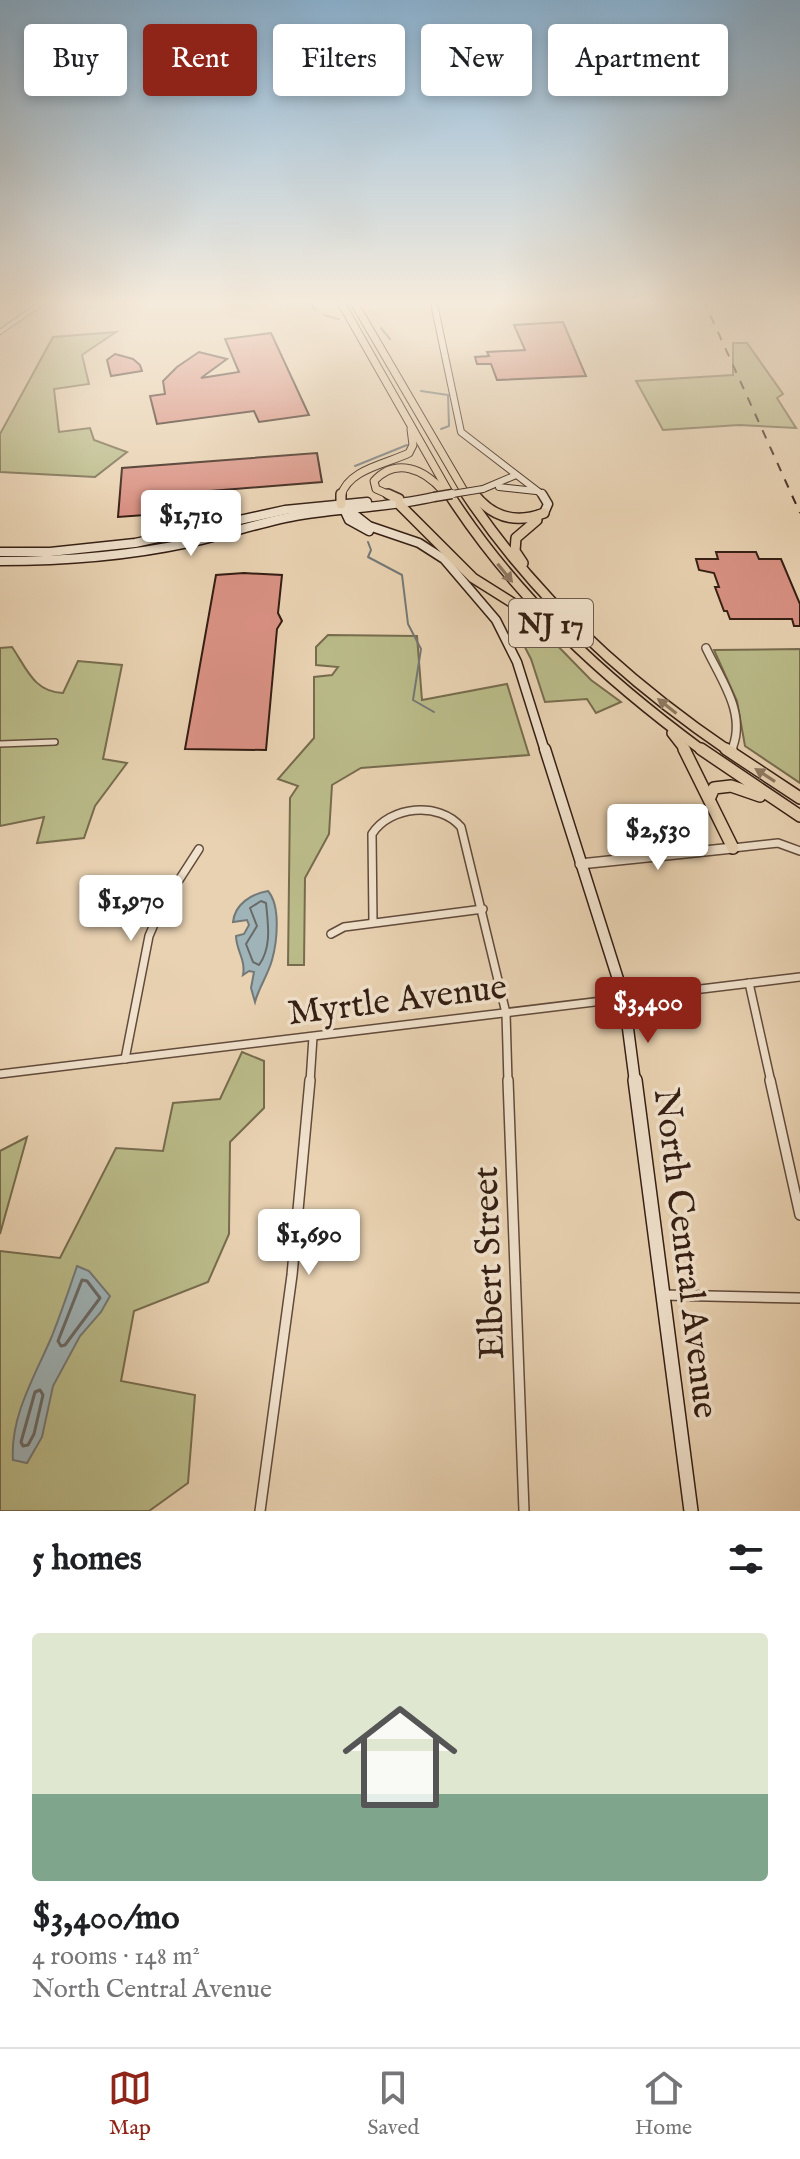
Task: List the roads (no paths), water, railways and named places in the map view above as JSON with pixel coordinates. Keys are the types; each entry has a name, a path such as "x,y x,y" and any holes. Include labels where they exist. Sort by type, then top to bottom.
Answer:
{"highway":[{"name":"NJ 17","path":"379,370 460,509 502,569 561,633 659,719 800,816"},
{"name":"NJ 17","path":"394,370 483,519 559,611 625,672 730,752 800,798"},
{"path":"345,508 341,491 348,481 409,453 413,445 410,423"},
{"path":"447,460 480,502 496,515 521,520 544,513"},
{"path":"460,509 431,476 408,467 387,469 374,481 378,492 400,502 477,582 561,633"},
{"path":"525,573 528,569 515,551 516,538 544,513"},
{"path":"659,719 689,755 733,848"},
{"path":"710,797 714,788 726,786 783,805"}],"main road":[{"path":"448,370 460,428 470,442 541,493 548,504 544,513"},
{"path":"498,485 501,476 499,464"},
{"path":"0,552 64,551 135,543 285,510 372,508 483,489 519,477"},
{"path":"498,485 541,493"},
{"path":"0,561 64,560 136,552 189,543 292,516 400,502"},
{"name":"North Central Avenue","path":"345,508 369,526 427,547 444,559 502,630 517,662 624,998 691,1511"},
{"name":"North Central Avenue","path":"345,508 349,520 362,528 405,539"},
{"path":"369,526 366,516 372,508"}],"street":[{"path":"706,648 736,718 737,735 730,752"},
{"path":"0,744 55,742"},
{"name":"Elbert Street","path":"373,922 372,834 377,823 392,814 438,811 456,818 483,909 506,1013 524,1511"},
{"path":"580,864 778,843 800,851"},
{"path":"125,1059 149,936 161,908 199,849"},
{"path":"331,934 344,927 373,922 483,909"},
{"name":"Myrtle Avenue","path":"0,1074 800,977"},
{"path":"749,983 800,1215"},
{"path":"260,1511 279,1391 301,1206 313,1037"},
{"path":"663,1295 800,1298"}],"water":[{"path":"268,891 275,906 275,944 255,1002 251,988 254,972 243,975 236,936 244,934 249,925 247,920 233,922 237,910 245,901"},
{"path":"77,1266 89,1271 110,1296 80,1336 53,1386 42,1437 27,1463 13,1460 15,1428 20,1412"}],"waterway":[{"path":"421,391 448,395 449,426 441,429"},
{"path":"355,466 407,445"},
{"path":"368,542 371,550 368,557 402,575 408,624 421,649 413,700 434,712"}],"railway":[{"path":"735,370 800,513"}]}
